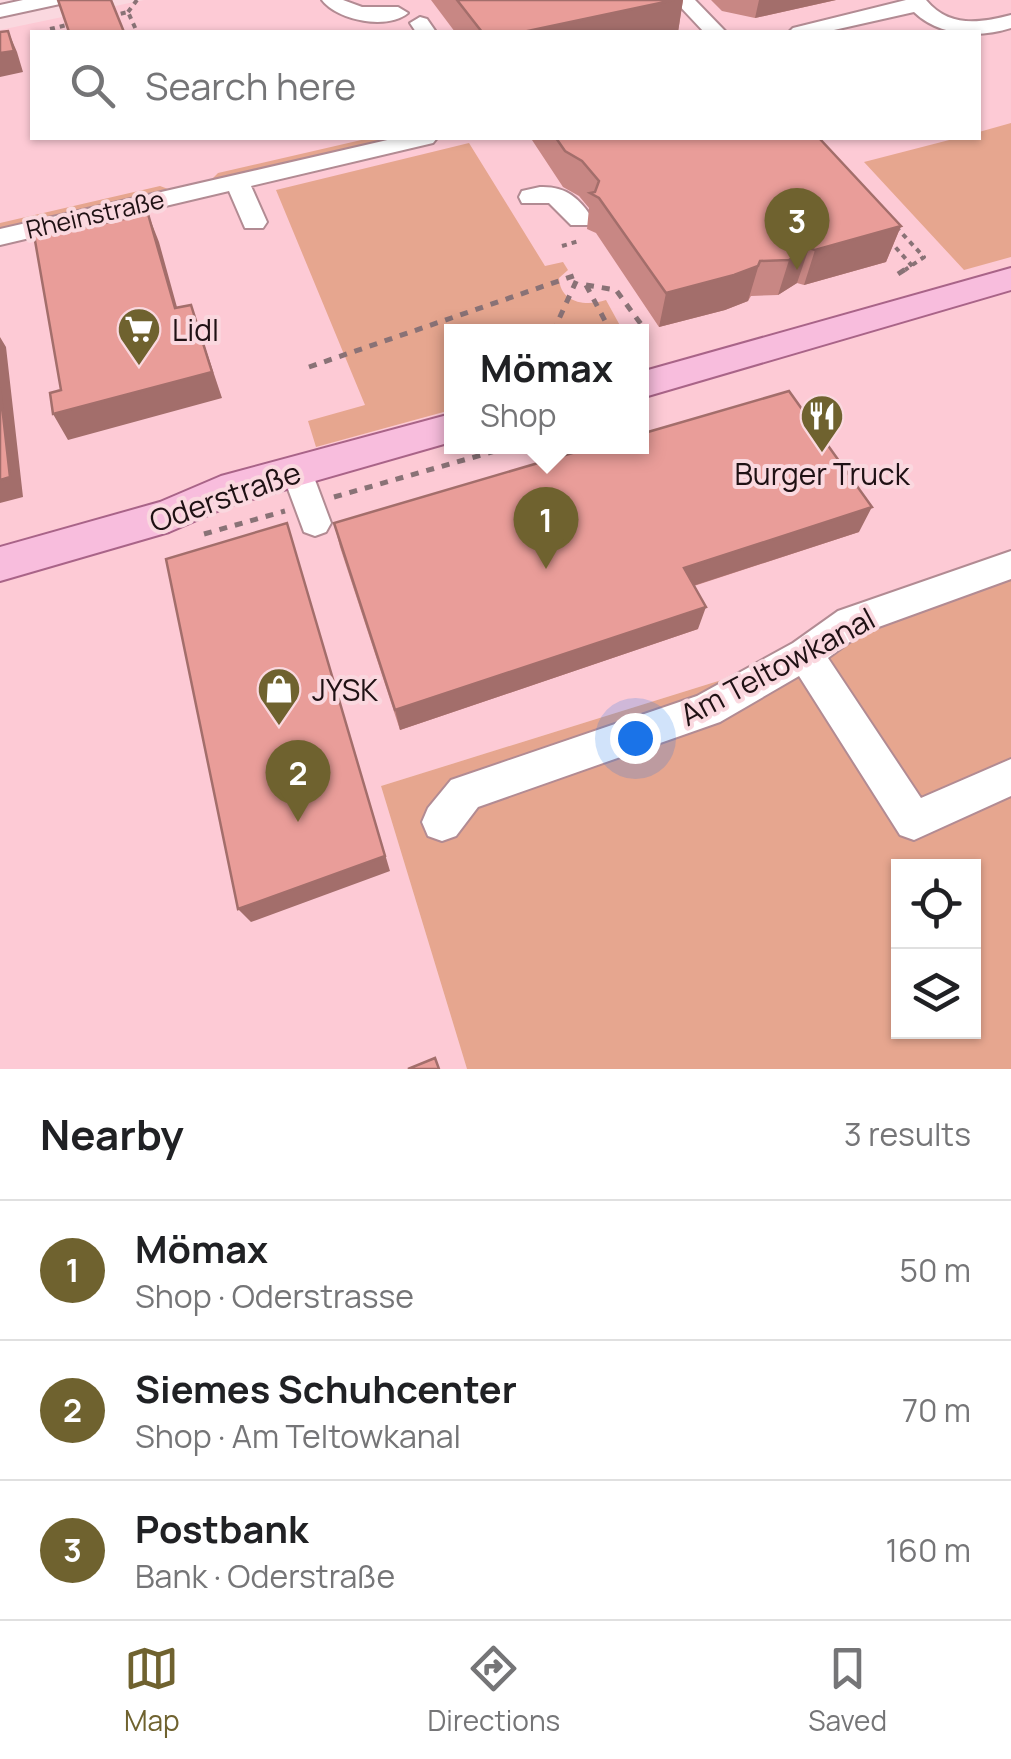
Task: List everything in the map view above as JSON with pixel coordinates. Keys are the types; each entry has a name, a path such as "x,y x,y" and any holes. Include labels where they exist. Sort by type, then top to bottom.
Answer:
{"main road":[{"path":"649,383 1011,278"},
{"name":"Oderstraße","path":"304,489 444,431"},
{"name":"Oderstraße","path":"0,564 187,525 444,449"}],"street":[{"path":"0,11 53,0 63,26"},
{"path":"332,0 335,6 350,13 398,13"},
{"path":"684,0 713,30"},
{"path":"879,30 923,8"},
{"path":"810,30 923,8 974,28 1007,28"},
{"name":"Rheinstraße","path":"0,236 335,140"},
{"name":"Rheinstraße","path":"0,216 187,183 237,181 415,140"},
{"path":"237,181 254,222"},
{"path":"532,197 556,195 565,199 580,219"},
{"name":"Am Teltowkanal","path":"442,822 465,793 706,710 805,654 850,622 1011,565"},
{"path":"805,654 914,821 1011,776"}],"path":[{"path":"95,19 128,12 137,0"},
{"path":"128,12 135,30"},
{"path":"888,219 924,257 898,274"},
{"path":"885,236 912,267"},
{"path":"310,367 580,274 557,324"},
{"path":"607,324 586,285 616,290 641,324"},
{"path":"187,525 304,489 474,454"}],"shaded area":[{"path":"144,0 1011,0 1011,565 805,654 381,786 467,1069 0,1069 0,30"},
{"path":"1011,123 1011,257 964,270 864,162 949,140 981,140 981,131"},
{"path":"361,140 395,140 212,179 218,173"},
{"path":"469,143 545,266 563,262 568,270 559,278 564,293 583,303 606,300 619,324 444,324 444,412 316,447 308,421 365,405 276,190"},
{"path":"160,186 168,189 0,230 0,223"},
{"path":"1011,565 1011,1069 467,1069 381,786 805,654"}],"building":[{"path":"58,0 111,0 123,30 68,30"},
{"path":"457,0 674,0 532,30 480,30"},
{"path":"8,31 14,51 0,53 0,32"},
{"path":"557,140 821,140 901,226 815,250 809,248 789,260 760,261 758,266 734,275 666,293 599,198 590,193 595,192 599,181 582,161 565,151"},
{"name":"Lidl","path":"148,214 175,308 191,305 212,372 53,414 50,393 61,390 33,229 78,219 80,228"},
{"path":"0,388 10,477 0,480"},
{"path":"789,391 872,507 684,568 706,607 395,710 334,523 569,454 649,454 649,432"},
{"name":"JYSK","path":"287,523 385,856 238,909 166,559"},
{"path":"435,1058 439,1069 408,1069"}],"place":[{"name":"Postbank","path":"797,270"},
{"name":"Lidl","path":"139,367"},
{"name":"Burger Truck","path":"822,454"},
{"name":"Mömax","path":"546,569"},
{"name":"JYSK","path":"279,727"},
{"name":"Siemes Schuhcenter","path":"298,822"}]}
